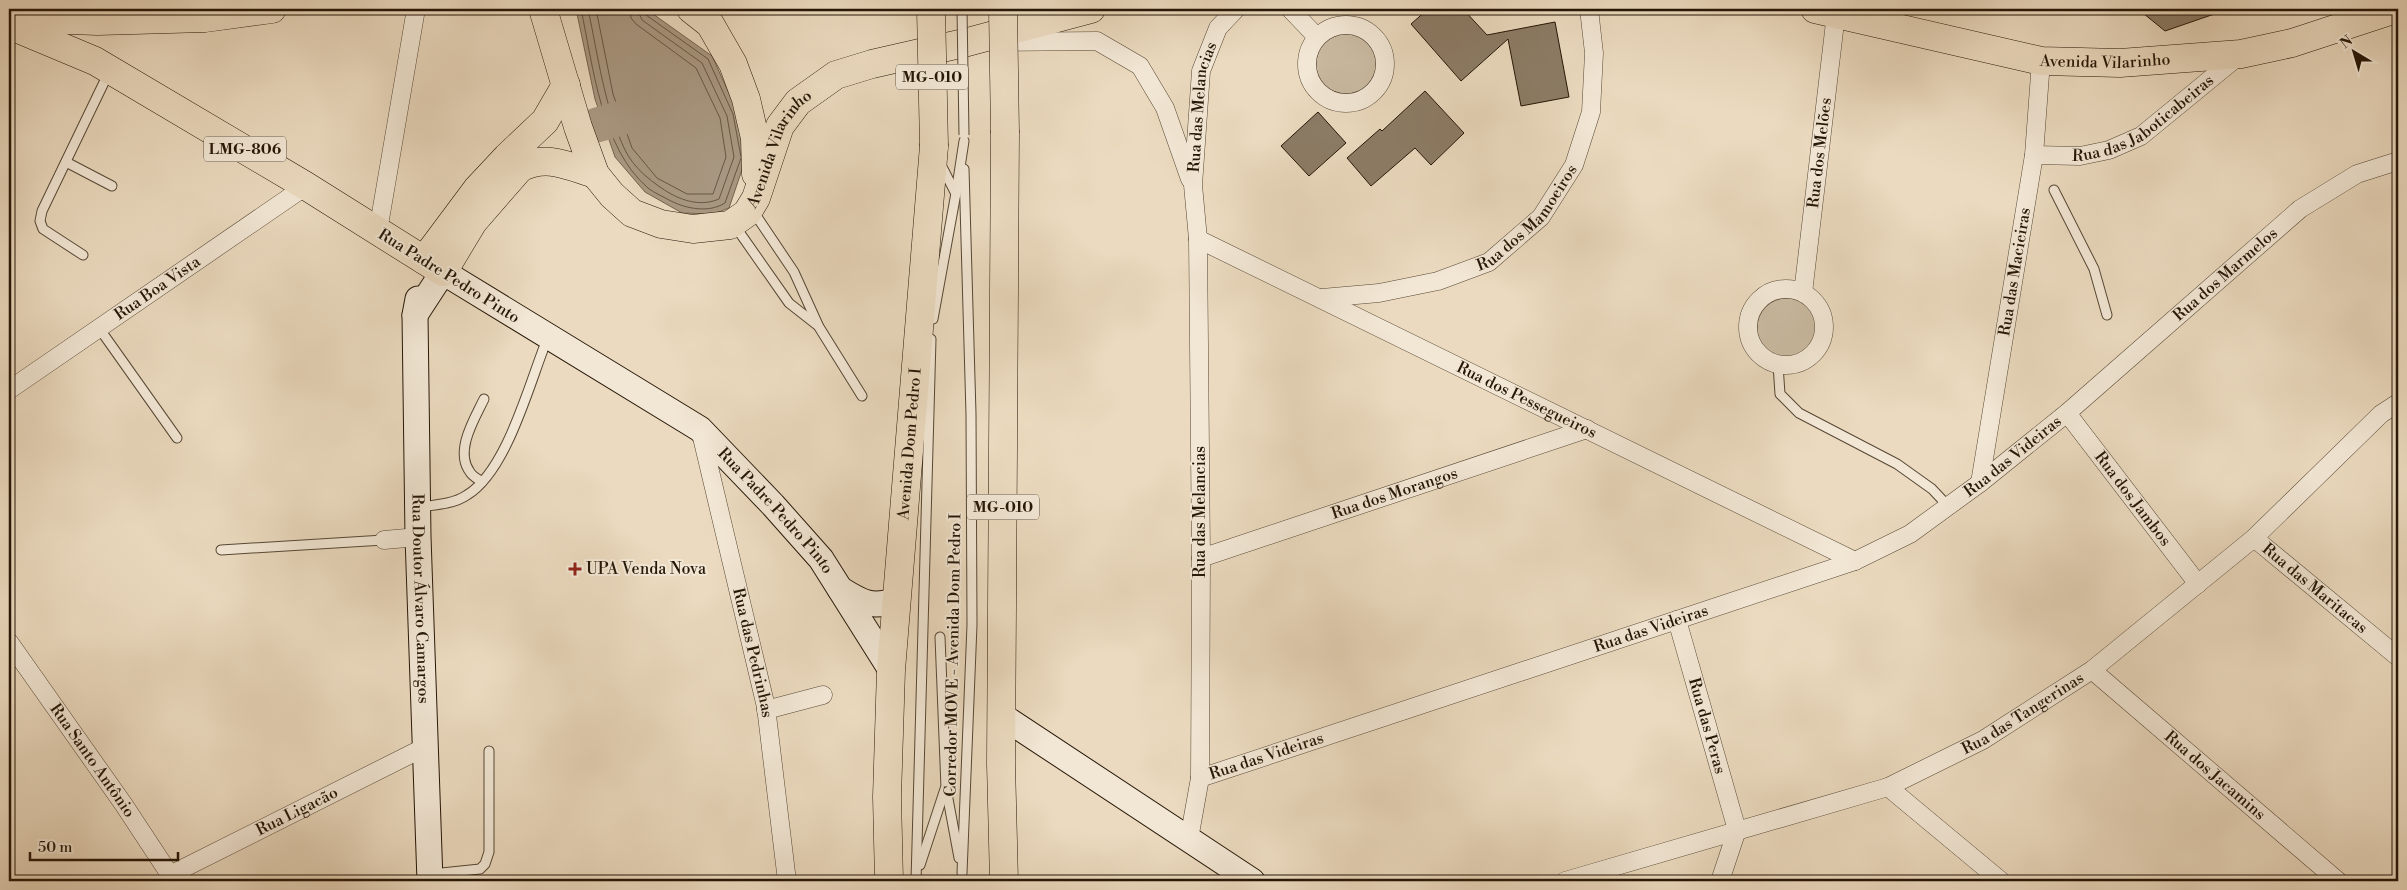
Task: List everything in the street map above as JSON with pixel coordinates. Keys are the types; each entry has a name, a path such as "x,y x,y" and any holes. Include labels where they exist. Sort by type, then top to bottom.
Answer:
{"highway":[{"path":"9,18 98,21 205,18 272,9"},
{"name":"Avenida Vilarinho","path":"543,9 578,127 596,174 612,195 632,213 661,224 693,229 746,210 780,126 798,102 836,75 872,64 1091,9"},
{"path":"691,9 710,24 733,64 746,99 755,138 746,210"},
{"name":"Avenida Dom Pedro I","path":"889,881 887,797 891,670 933,147 931,9"},
{"name":"MG-010","path":"1003,9 1006,133 1002,716 1004,881"},
{"name":"Avenida Vilarinho","path":"1826,11 1898,23 2041,61 2120,63 2241,54 2292,43 2396,9"},
{"path":"98,21 90,44 103,65"},
{"name":"Rua Padre Pedro Pinto","path":"9,25 103,65 306,186 433,266"},
{"name":"Rua Doutor Álvaro Camargos","path":"433,266 477,189 507,156 544,121 566,85"},
{"name":"Rua Doutor Álvaro Camargos","path":"433,266 520,168 546,160 596,174"}],"main road":[{"name":"Rua Doutor Álvaro Camargos","path":"430,878 418,537 415,315 433,266"},
{"name":"Rua Padre Pedro Pinto","path":"433,266 700,429 821,559 891,670"},
{"name":"Rua Padre Pedro Pinto","path":"840,589 860,601 873,605 896,600"},
{"path":"1002,716 1252,881"},
{"path":"1002,753 1012,741 1030,734"}],"street":[{"path":"378,231 416,9"},
{"name":"Rua das Melancias","path":"1190,839 1200,778 1201,558 1198,239 1192,185 1201,71 1218,28 1236,9"},
{"path":"1290,9 1318,38"},
{"name":"Rua dos Mamoeiros","path":"1322,298 1379,293 1438,281 1489,262 1542,217 1574,165 1591,112 1594,53 1589,9"},
{"name":"Rua dos Melões","path":"1803,292 1826,11"},
{"path":"1348,25 1369,32 1383,49 1385,60 1381,82 1375,91 1356,102 1344,104 1333,101 1315,89 1310,79 1307,63 1311,47 1318,38 1326,30 1336,26 1348,25"},
{"name":"Rua das Melancias","path":"964,42 1097,41 1140,66 1165,108 1192,185"},
{"name":"Rua das Jaboticabeiras","path":"2034,155 2080,156 2109,150 2140,136 2241,54"},
{"name":"Rua das Macieiras","path":"1980,483 2034,155 2041,61"},
{"name":"Rua dos Marmelos","path":"2067,413 2300,209 2357,174 2398,161"},
{"name":"Rua Boa Vista","path":"9,390 306,186"},
{"name":"Rua dos Pessegueiros","path":"1198,239 1322,298 1855,561"},
{"path":"1790,288 1803,292 1815,302 1821,311 1824,324 1822,338 1815,351 1805,360 1791,365 1778,365 1767,361 1756,353 1749,341 1747,328 1749,315 1761,297 1773,291 1790,288"},
{"name":"Rua das Tangerinas","path":"1565,881 1888,787 1983,740 2092,670 2198,584 2254,538 2381,414 2398,403"},
{"name":"Rua das Videiras","path":"1200,778 1855,561 1910,534 1980,483 2067,413"},
{"name":"Rua dos Jambos","path":"2067,413 2198,584"},
{"name":"Rua das Pedrinhas","path":"700,429 766,710 787,881"},
{"name":"Rua dos Morangos","path":"1201,558 1587,429"},
{"path":"384,540 418,537"},
{"name":"Rua das Maritacas","path":"2254,538 2398,657"},
{"name":"Rua das Peras","path":"1677,620 1737,830"},
{"name":"Rua Santo Antônio","path":"9,642 124,805 172,878"},
{"name":"Rua dos Jacamins","path":"2092,670 2338,881"},
{"path":"766,710 823,695"},
{"name":"Rua Ligacão","path":"172,878 425,747"},
{"path":"1888,787 2001,881"},
{"path":"1720,881 1737,830"}],"lane":[{"name":"Corredor MOVE - Avenida Dom Pedro I","path":"940,637 946,788 962,873 972,625 971,414 962,9"},
{"path":"83,255 43,229 40,221 66,162 103,65"},
{"name":"Corredor MOVE - Avenida Dom Pedro I","path":"916,878 932,323 956,194 964,138"},
{"path":"933,147 956,194"},
{"path":"66,162 112,186"},
{"path":"2054,190 2094,269 2108,315"},
{"path":"746,210 789,303 819,327"},
{"path":"746,210 794,272 819,327 862,396"},
{"path":"99,328 177,438"},
{"path":"419,507 442,504 467,496 493,468 511,432 548,337"},
{"path":"1778,365 1780,394 1799,413 1897,464 1932,489 1948,506"},
{"path":"482,482 468,471 464,453 468,434 484,399"},
{"path":"222,550 384,540"},
{"path":"430,878 480,869 485,864 489,852 489,751"},
{"path":"916,878 946,788"}],"shaded area":[{"path":"1340,34 1352,34 1363,39 1371,47 1376,58 1374,76 1363,89 1352,94 1340,94 1329,89 1321,81 1316,70 1316,58 1321,47 1329,39"},
{"path":"1781,298 1793,298 1804,303 1812,311 1817,322 1815,340 1804,353 1793,358 1781,358 1770,353 1762,345 1757,334 1757,322 1762,311 1770,303"}],"water":[{"path":"576,9 646,9 712,56 738,113 746,158 729,208 714,214 682,213 645,192 615,157 595,99"}],"building":[{"path":"1428,9 1463,9 1487,35 1555,22 1569,97 1521,106 1508,39 1461,81 1411,24"},
{"path":"2138,9 2223,9 2223,11 2165,31"},
{"path":"1425,91 1464,133 1431,165 1415,148 1371,186 1347,158 1380,129 1382,131"},
{"path":"1318,112 1346,143 1309,176 1281,146"}],"waterway":[{"path":"597,125 649,110"}],"place":[{"name":"UPA Venda Nova","path":"575,569"}]}
